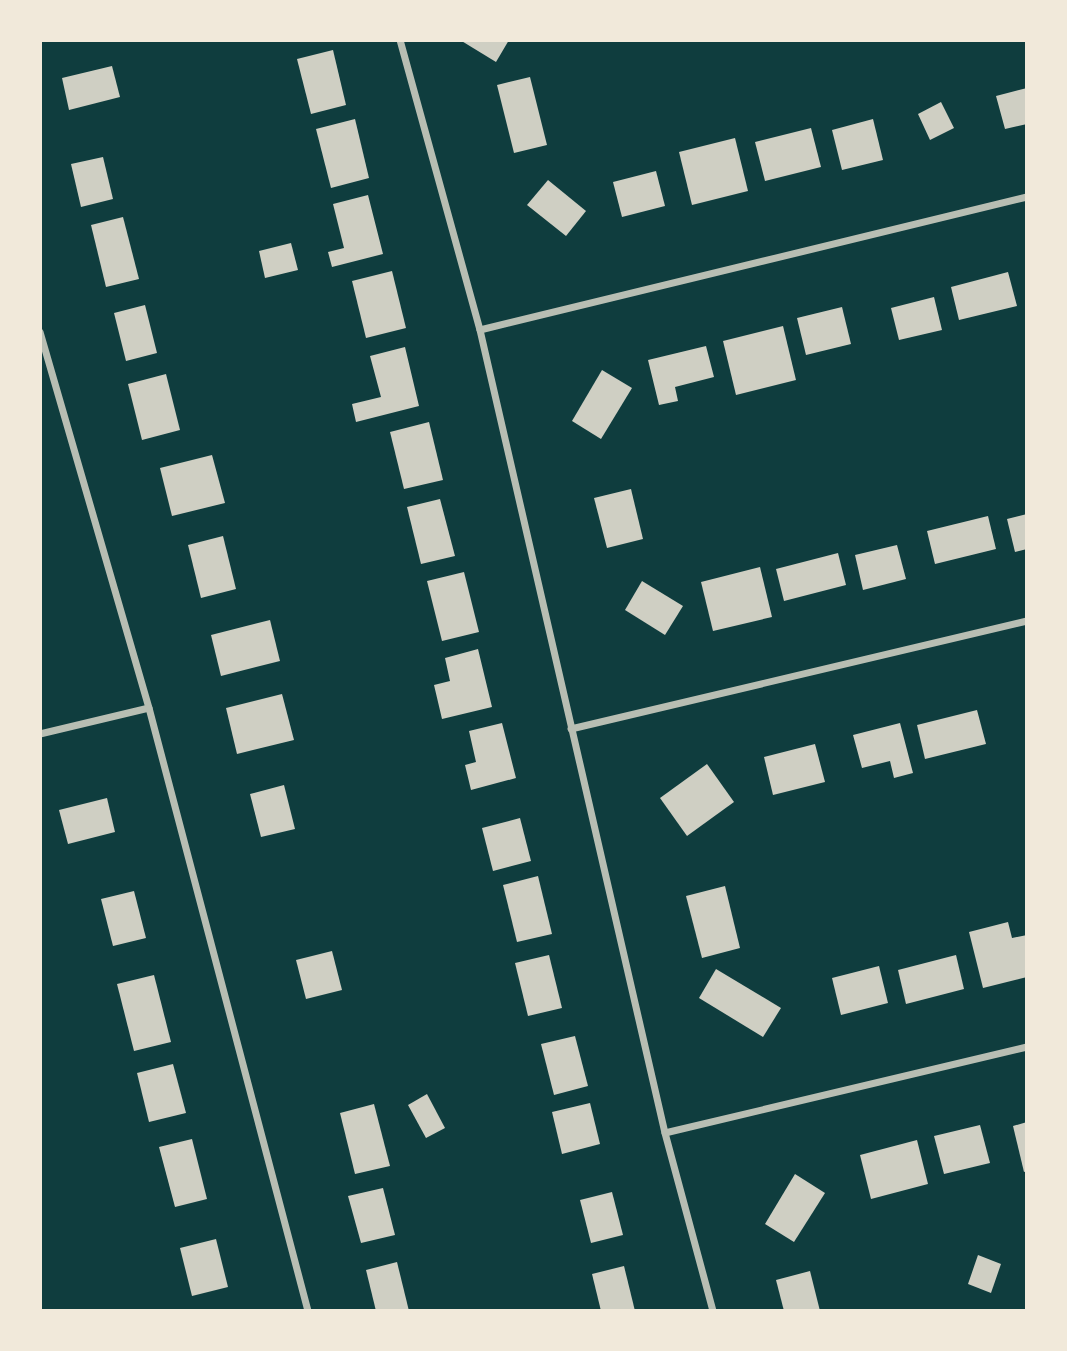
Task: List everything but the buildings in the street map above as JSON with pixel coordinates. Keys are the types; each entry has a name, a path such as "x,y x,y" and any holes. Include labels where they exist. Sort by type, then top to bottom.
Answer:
{"street":[{"path":"400,40 480,330 665,1133 713,1311"},
{"path":"480,330 1027,197"},
{"path":"40,332 149,708 308,1311"},
{"path":"571,729 1027,621"},
{"path":"40,734 149,708"},
{"path":"665,1133 1027,1047"}]}
